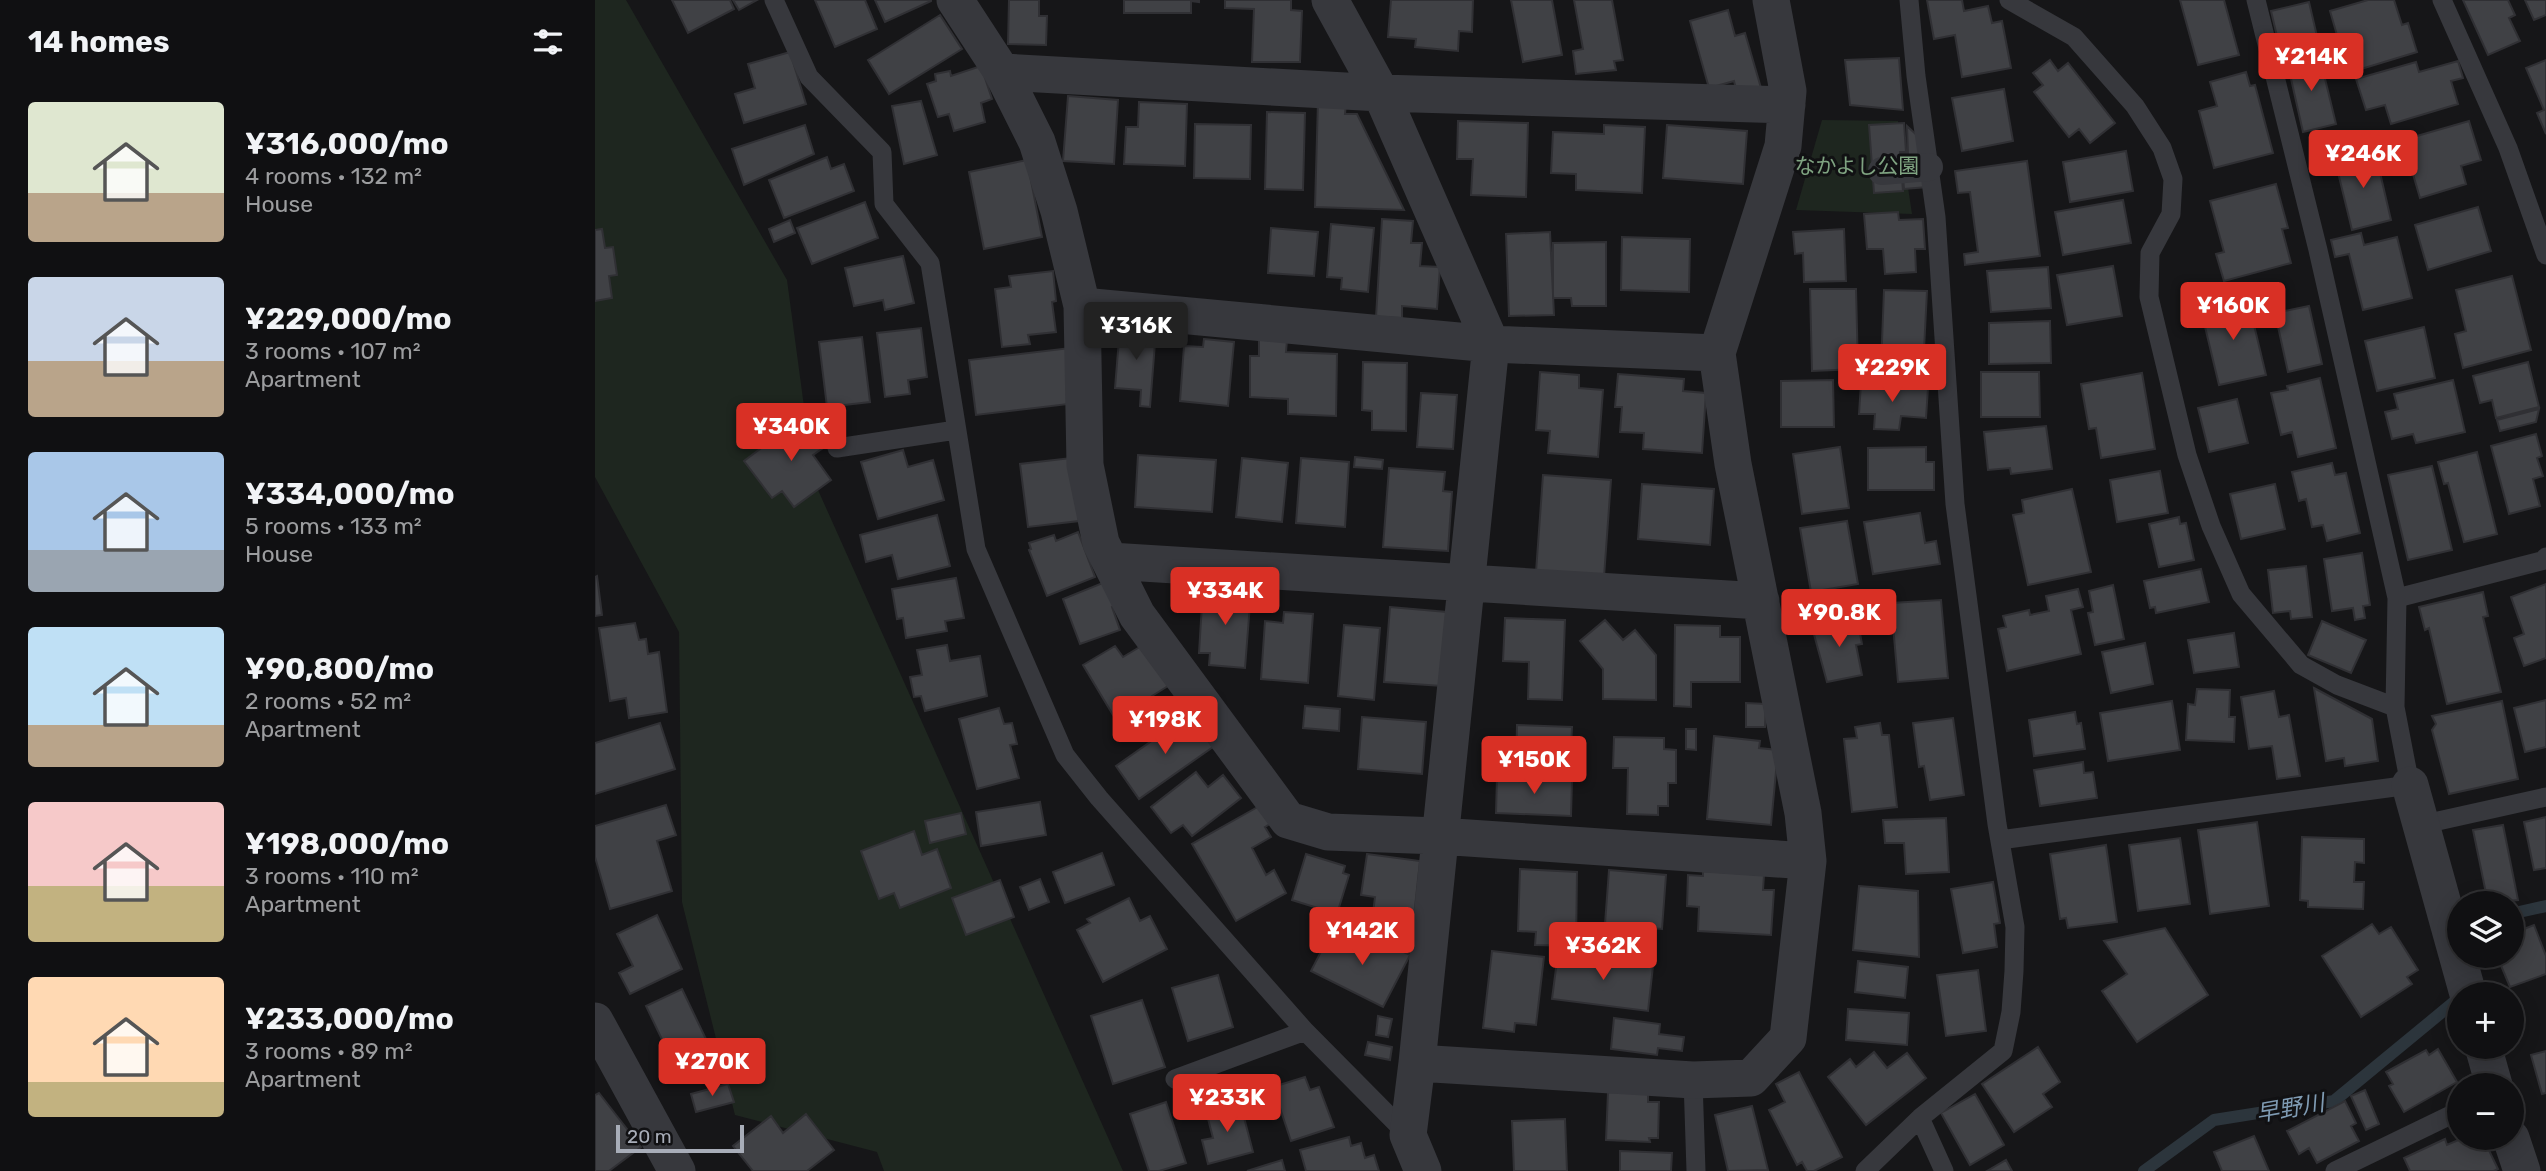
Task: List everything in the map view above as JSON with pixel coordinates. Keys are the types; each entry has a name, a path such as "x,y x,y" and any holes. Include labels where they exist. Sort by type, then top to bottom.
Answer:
{"street":[{"path":"955,0 1002,72 1037,142 1059,211 1082,306 1084,465 1101,543 1137,615 1288,820 1328,832 1439,836 1808,861"},
{"path":"1331,0 1381,93 1491,344 1408,1136 1423,1171"},
{"path":"1417,1063 1693,1080 1751,1078 1788,1038 1808,861 1803,813 1733,464 1717,353 1783,146 1788,91 1771,0"},
{"path":"1002,72 1381,93 1787,105"},
{"path":"1882,171 1929,167"},
{"path":"1082,306 1491,344 1717,353"},
{"path":"1110,561 1761,601"},
{"path":"2410,785 2465,982"},
{"path":"596,1027 677,1171"},
{"path":"2515,1150 2522,1171"}],"lane":[{"path":"773,0 809,77 881,152 884,204 930,262 976,549 1065,755 1099,798 1305,1031 1408,1136"},
{"path":"1865,1171 1920,1118 2003,1051 2011,1012 2015,927 2000,840 1955,504 1938,243 1909,0"},
{"path":"2009,0 2074,37 2135,106 2162,148 2173,179 2171,214 2150,253 2149,297 2187,455 2211,526 2241,594 2301,664 2337,685 2395,707"},
{"path":"2000,840 2410,785 2395,707 2397,598 2318,250 2256,0"},
{"path":"2442,0 2508,148 2546,256"},
{"path":"837,448 956,430"},
{"path":"2397,598 2545,560 2546,557"},
{"path":"2420,825 2546,797"},
{"path":"1175,1079 1305,1031"},
{"path":"1693,1080 1696,1171"},
{"path":"2335,1171 2447,1117"},
{"path":"1920,1118 1944,1171"}],"green space":[{"path":"595,0 626,0 787,280 814,481 1123,1171 884,1171 877,1152 735,1115 682,902 679,632 595,477"},
{"name":"なかよし公園","path":"1822,120 1898,121 1912,214 1796,210"}],"building":[{"path":"672,0 730,0 734,9 688,33"},
{"path":"733,0 757,0 739,10"},
{"path":"815,0 865,0 877,29 835,47"},
{"path":"875,0 931,0 931,1 885,22"},
{"path":"1009,0 1039,0 1039,16 1047,16 1046,45 1008,44"},
{"path":"1124,0 1199,0 1199,2 1191,1 1191,13 1124,13"},
{"path":"1225,0 1291,0 1291,10 1302,11 1300,62 1252,62 1254,9 1225,8"},
{"path":"1391,0 1473,0 1472,32 1459,31 1458,51 1415,47 1416,39 1388,37"},
{"path":"1511,0 1552,0 1562,55 1523,62"},
{"path":"1574,0 1612,0 1623,60 1614,61 1616,70 1576,74 1573,51 1583,49"},
{"path":"1927,0 1962,0 1964,11 1988,6 1992,23 2002,21 2011,68 1962,77 1955,35 1934,39"},
{"path":"2180,0 2224,0 2239,55 2198,65"},
{"path":"2368,0 2394,0 2402,25 2408,23 2417,52 2348,73 2330,11"},
{"path":"2463,0 2508,0 2515,15 2509,18 2520,41 2488,55"},
{"path":"2525,0 2546,0 2546,15 2534,20"},
{"path":"2309,2 2319,45 2281,53 2271,11"},
{"path":"1728,10 1735,36 1745,33 1761,88 1737,93 1734,81 1709,88 1690,21"},
{"path":"940,15 962,49 889,94 868,60"},
{"path":"790,52 806,104 744,123 735,94 755,88 748,64"},
{"path":"2319,54 2336,124 2303,132 2287,61"},
{"path":"1899,58 1903,110 1850,105 1845,60"},
{"path":"2050,60 2058,71 2068,63 2115,123 2090,143 2079,129 2069,137 2034,92 2043,85 2033,73"},
{"path":"2546,60 2546,134 2537,113 2544,110 2526,68"},
{"path":"2458,61 2463,78 2451,81 2458,104 2391,124 2385,105 2366,110 2356,79 2416,62 2419,72"},
{"path":"981,66 992,99 981,103 985,122 954,131 949,114 938,117 927,84 936,81 935,74 950,71 951,76"},
{"path":"2246,72 2250,86 2255,85 2273,153 2214,168 2199,111 2217,106 2210,82"},
{"path":"2004,89 2013,141 1962,151 1952,98"},
{"path":"1068,96 1118,100 1114,164 1063,161"},
{"path":"921,101 937,155 904,164 892,106"},
{"path":"1318,101 1346,103 1345,114 1357,114 1404,210 1315,207"},
{"path":"1139,102 1187,104 1185,166 1124,164 1126,127 1138,127"},
{"path":"1267,112 1305,113 1303,190 1265,189"},
{"path":"1458,121 1528,123 1526,197 1471,195 1473,159 1457,159"},
{"path":"2469,121 2481,160 2461,166 2466,184 2420,198 2403,140"},
{"path":"1904,123 1906,152 1900,152 1903,191 1874,193 1869,125"},
{"path":"1195,124 1251,125 1250,179 1194,178"},
{"path":"805,125 814,154 744,185 732,149"},
{"path":"1604,125 1645,127 1642,193 1576,190 1576,174 1551,173 1553,132 1604,134"},
{"path":"1667,125 1747,131 1743,184 1663,178"},
{"path":"1907,126 1922,140 1928,187 1904,189 1901,154 1908,154"},
{"path":"2126,151 2133,191 2070,202 2063,162"},
{"path":"2375,151 2391,220 2352,230 2335,160"},
{"path":"827,157 831,169 844,164 854,191 784,218 769,180"},
{"path":"1027,160 1042,237 984,249 969,172"},
{"path":"2027,161 2040,256 1965,265 1964,254 1978,252 1970,192 1958,193 1955,171"},
{"path":"2276,184 2288,228 2282,229 2291,263 2224,281 2216,254 2224,252 2210,201"},
{"path":"2123,200 2131,243 2063,255 2055,212"},
{"path":"865,202 878,238 812,264 797,228"},
{"path":"2478,207 2491,251 2428,270 2415,225"},
{"path":"1898,212 1899,220 1923,219 1925,249 1915,249 1916,272 1885,274 1883,249 1867,249 1864,214"},
{"path":"1382,219 1413,221 1411,243 1422,243 1420,266 1440,267 1437,309 1402,306 1402,318 1376,317"},
{"path":"790,220 795,233 774,242 769,229"},
{"path":"1331,224 1374,228 1368,292 1341,289 1342,278 1327,277"},
{"path":"1271,228 1318,232 1314,276 1268,273"},
{"path":"602,229 605,248 613,247 617,275 609,276 612,298 595,301 595,230"},
{"path":"1844,229 1846,281 1804,282 1803,253 1795,254 1793,232"},
{"path":"1550,232 1554,315 1509,316 1506,234"},
{"path":"2361,233 2364,245 2397,237 2412,298 2363,310 2349,254 2335,257 2331,240"},
{"path":"1622,237 1690,239 1689,292 1621,290"},
{"path":"1606,242 1606,306 1572,306 1571,298 1553,298 1553,243"},
{"path":"903,256 914,303 885,310 883,300 854,306 845,268"},
{"path":"2113,266 2122,316 2067,325 2057,275"},
{"path":"2048,267 2051,308 1991,312 1987,271"},
{"path":"1053,271 1056,301 1052,302 1056,332 1028,335 1030,344 1002,347 995,289 1011,287 1009,276"},
{"path":"2512,276 2531,350 2463,368 2455,334 2466,331 2456,290"},
{"path":"1810,289 1856,289 1858,369 1812,371"},
{"path":"1884,290 1927,291 1923,369 1881,367"},
{"path":"2248,300 2266,375 2219,385 2201,310"},
{"path":"2309,306 2322,364 2288,372 2275,313"},
{"path":"2050,321 2051,363 1989,364 1989,323"},
{"path":"1120,327 1156,330 1150,407 1140,406 1141,390 1115,388"},
{"path":"2424,327 2435,378 2377,391 2365,341"},
{"path":"921,328 927,377 908,380 910,394 885,397 877,333"},
{"path":"862,337 870,402 827,407 819,342"},
{"path":"1204,339 1234,342 1228,406 1180,401 1184,346 1203,347"},
{"path":"1259,340 1287,340 1286,352 1337,354 1336,416 1288,414 1288,399 1250,397 1250,356 1259,356"},
{"path":"1070,348 1077,403 976,415 969,360"},
{"path":"1363,362 1407,363 1406,431 1372,430 1372,411 1362,410"},
{"path":"2528,362 2539,407 2496,418 2492,400 2480,403 2473,376"},
{"path":"1540,372 1579,375 1579,388 1603,390 1598,457 1548,453 1550,431 1536,430"},
{"path":"1981,372 2039,372 2040,417 1981,417"},
{"path":"2142,373 2155,449 2101,458 2096,428 2089,429 2081,384"},
{"path":"1618,374 1684,379 1683,391 1706,393 1702,453 1643,449 1644,433 1620,432 1622,407 1615,407"},
{"path":"2320,378 2336,448 2298,457 2292,432 2281,435 2271,393 2288,390 2287,386"},
{"path":"1833,380 1834,427 1781,427 1781,381"},
{"path":"2453,380 2465,432 2416,443 2413,434 2392,439 2385,412 2398,409 2394,394"},
{"path":"1861,383 1928,388 1926,418 1901,416 1899,430 1874,429 1875,414 1859,414"},
{"path":"1421,393 1457,395 1453,449 1417,447"},
{"path":"2237,399 2248,443 2209,452 2198,408"},
{"path":"2539,409 2536,422 2500,431 2497,420"},
{"path":"804,416 826,446 813,455 831,480 794,507 782,491 772,498 744,461"},
{"path":"2046,426 2052,469 2011,474 2010,468 1988,470 1984,432"},
{"path":"2536,434 2542,456 2537,458 2543,476 2533,479 2540,506 2509,514 2491,446"},
{"path":"1840,447 1849,508 1802,514 1793,454"},
{"path":"1926,447 1926,462 1934,462 1934,490 1868,490 1868,448"},
{"path":"903,450 908,467 933,460 944,500 878,519 861,462"},
{"path":"2477,452 2497,534 2464,542 2448,483 2444,484 2438,462"},
{"path":"1138,455 1216,460 1212,512 1135,507"},
{"path":"1355,457 1383,460 1382,469 1354,467"},
{"path":"1071,458 1079,521 1028,527 1020,464"},
{"path":"1242,458 1288,463 1282,522 1236,517"},
{"path":"1301,458 1349,462 1345,527 1296,523"},
{"path":"2332,463 2335,475 2346,473 2360,533 2327,541 2323,525 2312,527 2306,499 2299,501 2292,472"},
{"path":"2432,466 2452,550 2408,560 2388,475"},
{"path":"1389,468 1445,472 1443,491 1452,492 1448,551 1383,547"},
{"path":"2160,471 2168,513 2117,522 2110,480"},
{"path":"1543,475 1611,480 1604,577 1536,572"},
{"path":"1642,484 1714,489 1710,545 1638,539"},
{"path":"2275,484 2285,529 2241,539 2230,494"},
{"path":"2072,489 2091,572 2028,585 2013,515 2024,513 2022,500"},
{"path":"1920,513 1925,543 1936,541 1940,564 1873,574 1864,522"},
{"path":"937,515 950,566 898,579 892,555 866,562 860,535"},
{"path":"2179,517 2180,524 2186,523 2194,560 2159,567 2149,524"},
{"path":"1847,521 1858,584 1811,592 1800,528"},
{"path":"1078,532 1095,577 1047,596 1029,550 1029,543 1054,535 1056,541"},
{"path":"2362,553 2370,605 2363,606 2365,618 2355,620 2353,608 2332,611 2324,559"},
{"path":"2306,566 2312,617 2291,619 2290,611 2273,613 2268,570"},
{"path":"2201,569 2209,602 2156,613 2155,607 2150,608 2144,581"},
{"path":"597,576 602,615 595,616 595,577"},
{"path":"956,578 964,618 945,621 947,631 906,638 903,618 897,619 892,589"},
{"path":"1110,580 1120,603 1112,607 1120,630 1080,644 1063,599"},
{"path":"2546,584 2546,658 2524,666 2514,638 2524,634 2511,597"},
{"path":"2113,585 2124,639 2095,645 2088,613 2093,612 2089,591"},
{"path":"1203,588 1251,591 1245,668 1209,665 1210,653 1199,653"},
{"path":"2078,589 2083,607 2071,610 2081,654 2007,671 1998,629 2006,627 2003,616 2029,610 2030,615 2049,611 2046,596"},
{"path":"2483,592 2488,616 2483,617 2501,692 2447,704 2429,628 2425,630 2419,607"},
{"path":"1941,600 1948,678 1898,682 1891,603"},
{"path":"1390,607 1447,612 1442,686 1384,682"},
{"path":"1284,612 1313,614 1308,683 1261,679 1265,621 1283,623"},
{"path":"1505,618 1565,620 1562,700 1528,699 1529,662 1503,661"},
{"path":"1857,618 1862,644 1856,645 1862,675 1827,682 1812,627"},
{"path":"1605,620 1623,640 1635,630 1656,655 1656,700 1603,699 1603,669 1580,641"},
{"path":"2322,621 2366,640 2351,673 2308,655"},
{"path":"635,623 639,640 646,639 648,654 659,652 667,712 629,718 626,698 610,701 599,628"},
{"path":"1344,625 1380,628 1374,700 1338,696"},
{"path":"1675,625 1720,626 1720,637 1740,637 1740,682 1691,682 1691,707 1674,706"},
{"path":"2234,633 2239,667 2194,673 2188,640"},
{"path":"2145,643 2153,684 2111,693 2102,652"},
{"path":"947,645 950,661 980,656 987,696 925,711 921,696 914,697 910,677 922,675 917,650"},
{"path":"1143,645 1168,686 1152,696 1159,708 1140,720 1143,725 1125,735 1083,665 1115,646 1123,657"},
{"path":"2314,688 2372,719 2378,761 2345,766 2344,758 2326,761"},
{"path":"2197,689 2230,690 2229,717 2235,717 2234,742 2186,740 2188,704 2195,705"},
{"path":"2274,691 2279,717 2289,715 2300,776 2277,779 2272,746 2249,749 2241,697"},
{"path":"2546,700 2546,747 2525,752 2514,708"},
{"path":"2172,701 2180,750 2108,761 2100,713"},
{"path":"2502,701 2518,779 2449,794 2432,730 2436,724 2432,716"},
{"path":"1746,703 1766,704 1765,727 1746,727"},
{"path":"1305,706 1340,709 1339,731 1303,728"},
{"path":"999,708 1004,724 1012,723 1017,744 1010,745 1019,778 977,789 959,719"},
{"path":"2075,712 2077,724 2081,723 2085,749 2034,756 2029,720"},
{"path":"1190,714 1213,747 1139,799 1116,766"},
{"path":"1362,717 1426,722 1422,774 1358,769"},
{"path":"1953,718 1964,795 1930,800 1924,766 1919,767 1913,723"},
{"path":"660,723 675,769 595,794 595,743"},
{"path":"1880,723 1882,735 1889,735 1897,807 1852,812 1844,739 1857,738 1855,727"},
{"path":"1517,725 1572,727 1570,768 1516,767"},
{"path":"1686,729 1696,729 1696,750 1686,749"},
{"path":"1714,736 1760,741 1759,748 1778,750 1771,825 1707,819"},
{"path":"1614,737 1664,738 1664,749 1676,750 1676,783 1668,783 1668,806 1658,806 1658,815 1627,814 1628,768 1613,768"},
{"path":"2083,762 2084,773 2093,772 2097,798 2040,806 2034,770"},
{"path":"1196,772 1208,787 1223,775 1241,798 1192,836 1183,825 1171,833 1151,807"},
{"path":"1497,777 1572,780 1571,816 1496,813"},
{"path":"1040,802 1046,835 981,846 976,812"},
{"path":"1263,804 1273,822 1265,827 1271,837 1252,848 1266,875 1274,870 1286,893 1236,921 1192,844"},
{"path":"666,805 676,835 657,841 672,891 610,909 595,857 595,826"},
{"path":"961,813 966,834 930,843 925,821"},
{"path":"2546,817 2546,868 2534,870 2524,822"},
{"path":"1946,818 1949,872 1906,874 1904,843 1885,843 1883,820"},
{"path":"2257,822 2269,906 2210,914 2198,830"},
{"path":"2503,825 2516,891 2486,891 2473,830"},
{"path":"914,831 922,855 937,849 951,888 900,908 894,893 879,899 861,851"},
{"path":"2302,837 2364,839 2364,863 2355,862 2354,882 2364,882 2363,909 2308,907 2308,901 2300,900"},
{"path":"2180,838 2190,904 2138,911 2129,845"},
{"path":"2106,845 2117,922 2068,928 2066,918 2060,919 2050,854"},
{"path":"1102,853 1114,885 1065,903 1053,872"},
{"path":"1306,854 1345,866 1343,873 1349,875 1337,914 1292,900"},
{"path":"1367,854 1420,861 1413,926 1372,921 1375,897 1361,895"},
{"path":"1520,869 1577,872 1576,946 1535,945 1536,932 1518,931"},
{"path":"1609,870 1666,875 1662,929 1605,924"},
{"path":"1703,871 1764,875 1763,890 1774,890 1771,935 1698,931 1699,907 1687,906 1688,875 1703,876"},
{"path":"1040,879 1049,902 1029,910 1020,887"},
{"path":"1000,880 1014,917 966,935 952,898"},
{"path":"1993,882 2000,923 1994,924 1997,947 1963,953 1951,889"},
{"path":"1859,886 1918,891 1919,957 1853,950"},
{"path":"1129,898 1140,921 1150,916 1167,949 1103,982 1077,930 1090,923 1087,919"},
{"path":"657,915 682,969 630,994 619,973 633,966 617,934"},
{"path":"2372,924 2379,934 2391,927 2418,970 2407,977 2412,984 2361,1017 2322,956"},
{"path":"2534,925 2546,956 2546,974 2524,982 2508,982 2502,968 2524,968 2524,929"},
{"path":"2165,928 2208,995 2137,1042 2102,991 2127,974 2104,941"},
{"path":"1331,932 1367,950 1374,937 1410,955 1383,1007 1311,971"},
{"path":"1492,951 1544,957 1536,1025 1515,1023 1514,1032 1483,1028"},
{"path":"1558,953 1653,966 1648,1011 1552,999"},
{"path":"1858,961 1908,967 1905,998 1855,992"},
{"path":"1978,970 1986,1031 1946,1036 1937,975"},
{"path":"1218,975 1233,1027 1188,1041 1172,988"},
{"path":"682,989 715,1058 679,1075 646,1006"},
{"path":"1142,1000 1165,1067 1113,1084 1091,1016"},
{"path":"1848,1009 1909,1013 1907,1045 1846,1040"},
{"path":"1378,1016 1392,1019 1388,1037 1376,1035"},
{"path":"1614,1018 1660,1024 1659,1034 1684,1037 1682,1051 1658,1048 1657,1055 1611,1049"},
{"path":"1368,1042 1392,1047 1390,1060 1365,1055"},
{"path":"2038,1047 2060,1082 2043,1094 2052,1107 2014,1132 1982,1084"},
{"path":"2438,1049 2452,1073 2447,1073 2447,1088 2404,1112 2389,1086 2393,1084 2386,1072 2426,1050 2429,1055"},
{"path":"2546,1051 2546,1093 2542,1094 2531,1055"},
{"path":"1874,1052 1887,1068 1907,1053 1926,1078 1866,1125 1828,1077 1850,1059 1856,1067"},
{"path":"1799,1072 1842,1157 1814,1171 1807,1171 1802,1162 1797,1165 1769,1110 1785,1102 1776,1084"},
{"path":"1305,1077 1310,1090 1319,1087 1334,1127 1291,1141 1273,1087"},
{"path":"728,1084 734,1102 696,1112 691,1094"},
{"path":"2365,1090 2379,1124 2366,1130 2351,1096"},
{"path":"1608,1092 1648,1093 1648,1102 1659,1102 1658,1138 1649,1138 1650,1142 1606,1140"},
{"path":"599,1093 641,1147 609,1171 595,1171 595,1095"},
{"path":"1975,1094 2004,1145 1970,1165 1941,1113"},
{"path":"2345,1101 2356,1123 2351,1126 2359,1141 2317,1163 2309,1148 2299,1154 2287,1131"},
{"path":"1166,1102 1186,1163 1159,1171 1149,1171 1130,1114"},
{"path":"1240,1102 1253,1152 1208,1164 1202,1140 1213,1138 1206,1111"},
{"path":"1752,1106 1768,1170 1728,1171 1715,1115"},
{"path":"806,1114 834,1150 807,1171 753,1171 733,1146 771,1116 783,1133"},
{"path":"1565,1119 1567,1171 1514,1171 1512,1121"},
{"path":"2254,1136 2269,1171 2222,1171 2214,1152"},
{"path":"1349,1137 1351,1146 1361,1143 1365,1158 1374,1155 1379,1171 1306,1171 1300,1150"},
{"path":"2445,1139 2447,1150 2489,1150 2498,1169 2410,1171 2404,1158"},
{"path":"1620,1151 1672,1153 1671,1171 1620,1171"},
{"path":"1282,1160 1285,1171 1247,1171"},
{"path":"2006,1160 2012,1171 1987,1171"}],"waterway":[{"name":"早野川","path":"2524,911 2546,906"},
{"name":"早野川","path":"2144,1171 2214,1120 2334,1101 2447,1008"}]}
